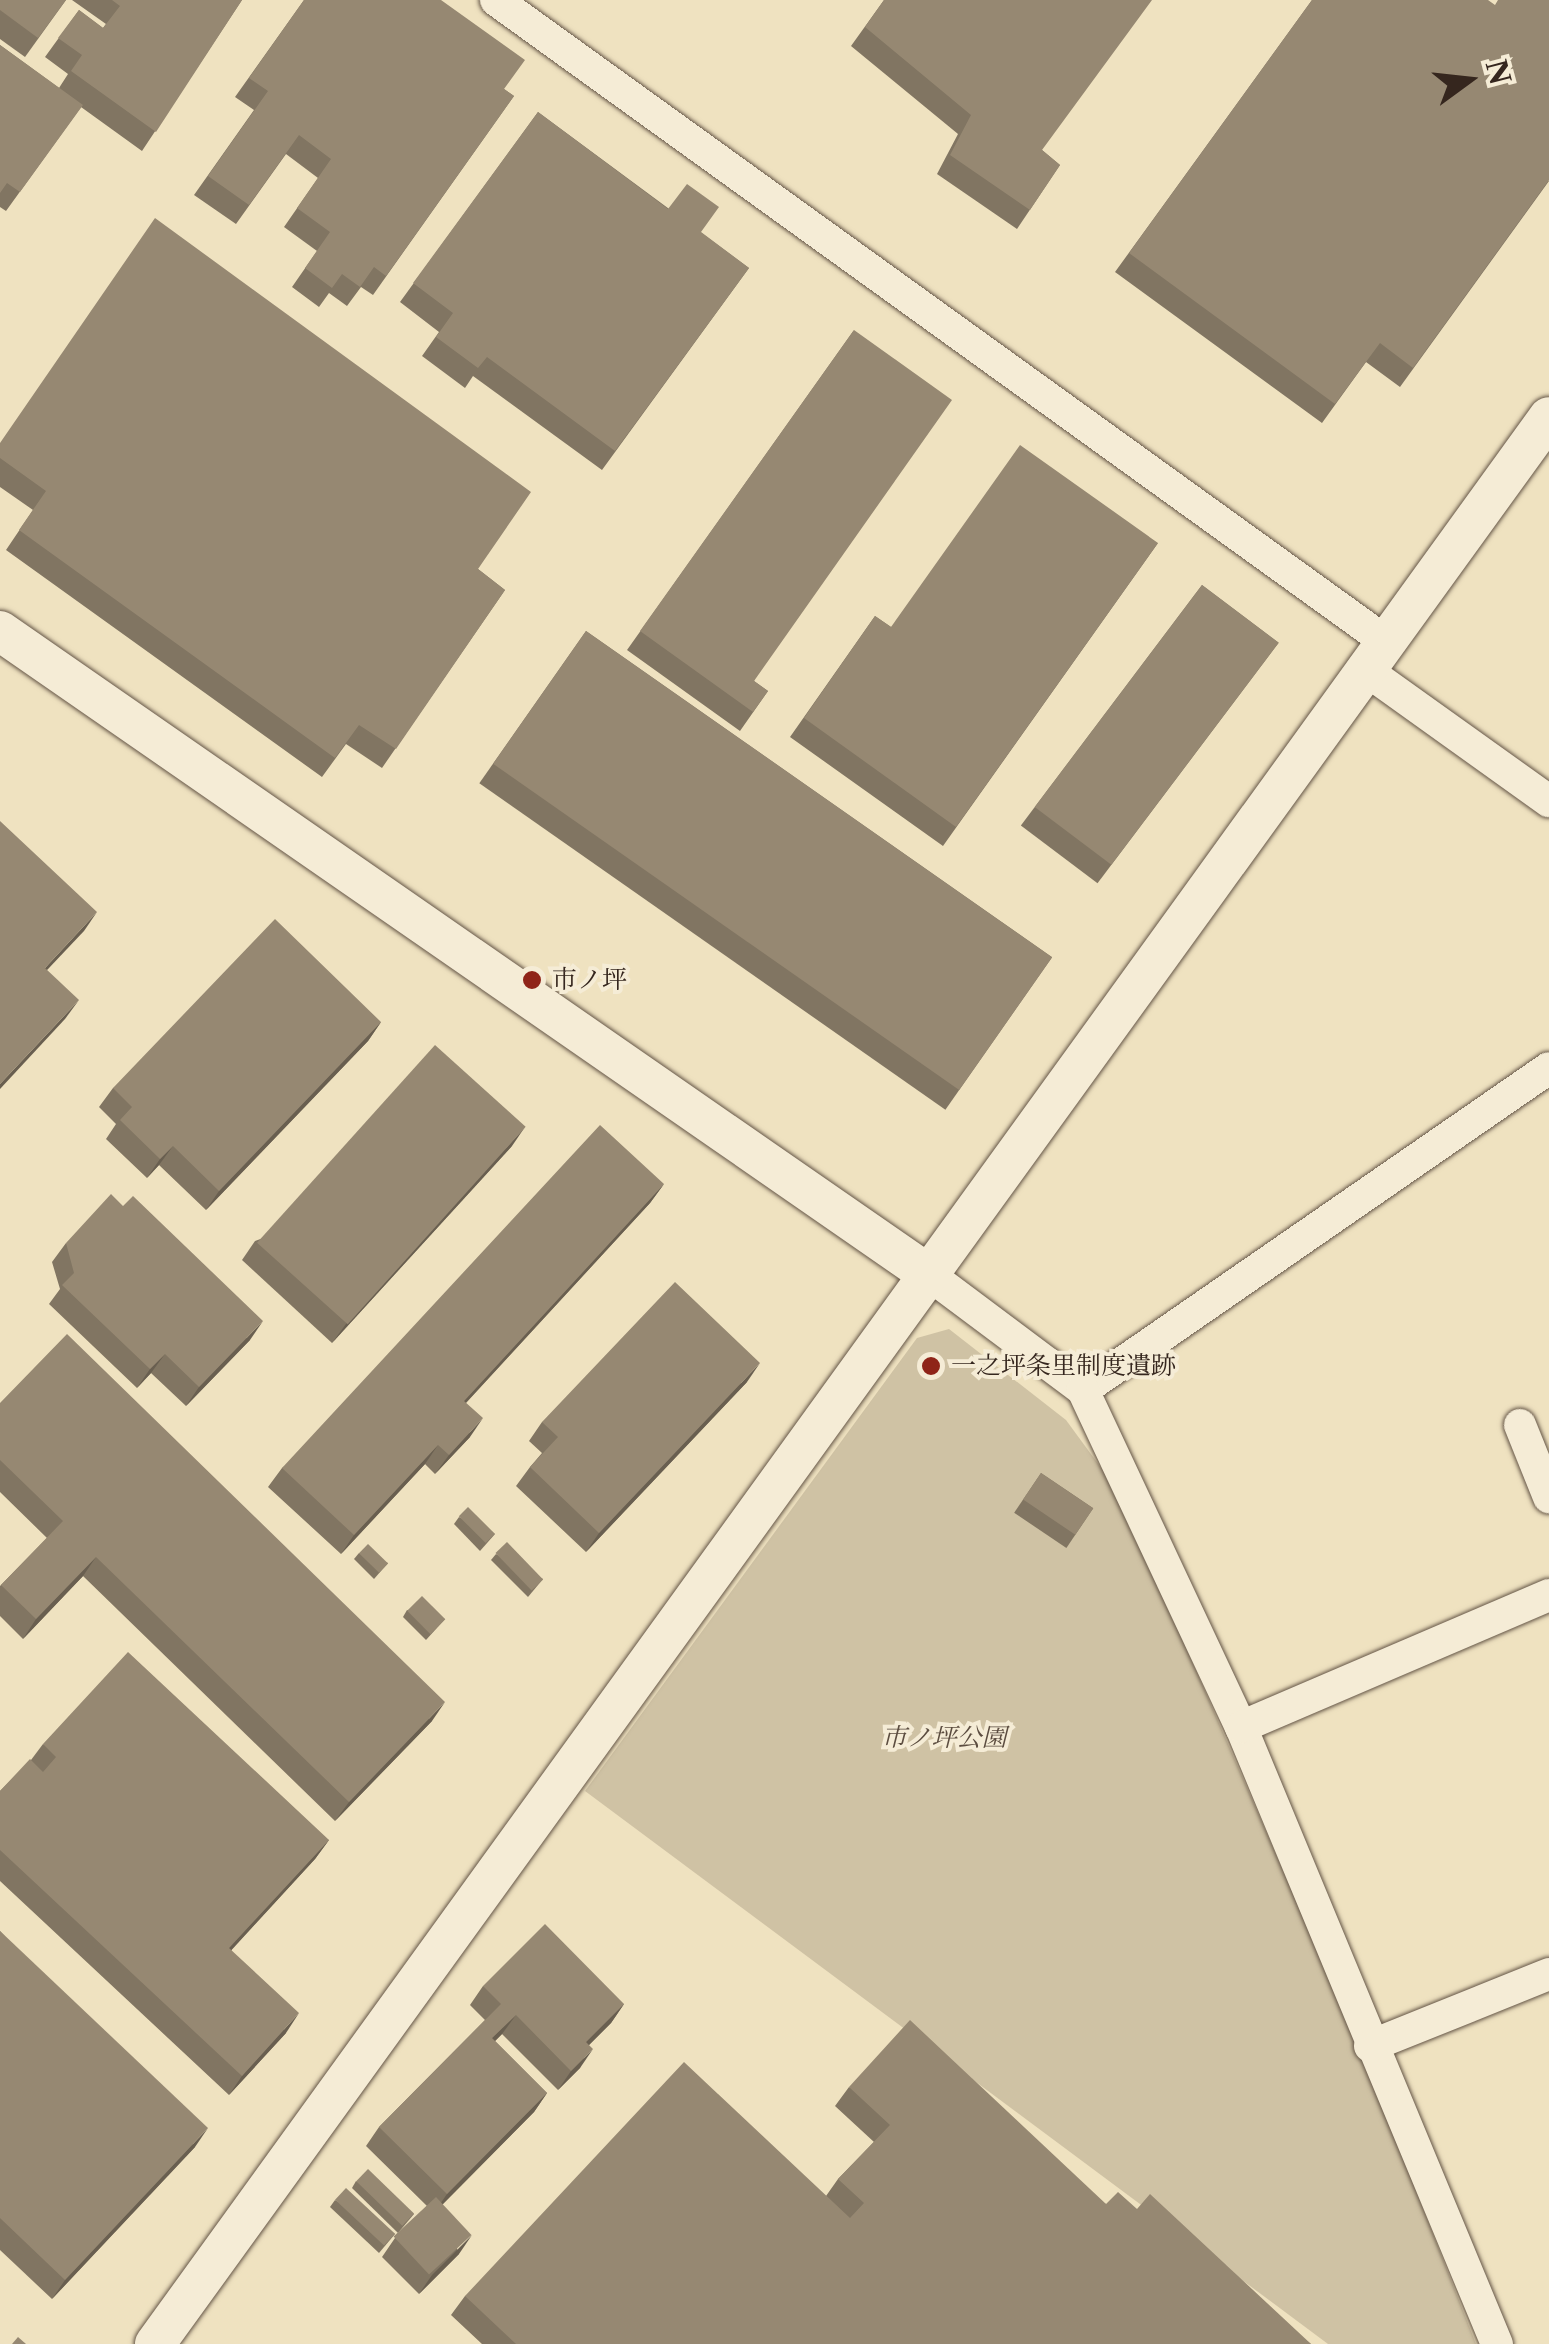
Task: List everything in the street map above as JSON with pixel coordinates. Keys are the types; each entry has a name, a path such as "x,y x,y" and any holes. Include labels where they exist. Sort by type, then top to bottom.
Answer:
{"street":[{"path":"496,0 1374,654 1549,801"},
{"path":"155,2344 1549,417"},
{"path":"0,631 928,1274 1083,1390 1241,1727 1370,2046 1497,2344"},
{"path":"1083,1390 1549,1068"},
{"path":"1520,1425 1549,1497"},
{"path":"1241,1727 1549,1594"},
{"path":"1370,2046 1549,1974"}],"green space":[{"name":"市ノ坪公園","path":"949,1329 1066,1420 1118,1491 1361,2050 1476,2344 1328,2344 585,1791 917,1338"}],"building":[{"path":"0,0 66,0 38,38 0,10"},
{"path":"112,0 242,0 156,132 71,71 82,55 58,38 79,10 103,28 120,6"},
{"path":"304,0 441,0 525,60 504,89 514,96 386,276 374,267 360,287 342,274 332,288 305,268 330,232 297,208 331,159 299,135 249,205 208,176 268,91 249,78"},
{"path":"884,0 1152,0 1042,150 1060,165 1030,210 950,155 971,115 865,27"},
{"path":"1312,0 1488,0 1495,5 1498,0 1549,0 1549,180 1413,368 1380,343 1335,404 1129,253"},
{"path":"0,45 83,105 20,192 7,183 0,193"},
{"path":"538,112 668,209 687,184 719,207 701,232 749,268 615,451 487,357 478,368 436,337 453,313 413,283"},
{"path":"155,218 531,492 478,569 505,590 396,749 359,725 335,758 19,530 46,491 0,458 0,443"},
{"path":"854,330 952,400 754,681 768,691 753,712 640,631"},
{"path":"1020,445 1158,543 956,827 804,718 875,616 891,627"},
{"path":"1202,585 1279,643 1111,865 1035,807"},
{"path":"586,631 1052,957 959,1090 493,764"},
{"path":"0,821 97,912 45,968 79,1000 0,1084"},
{"path":"275,919 381,1022 219,1191 173,1146 160,1159 120,1120 132,1107 113,1088"},
{"path":"435,1045 526,1127 348,1324 257,1243"},
{"path":"600,1125 664,1184 464,1401 483,1418 449,1455 438,1445 354,1535 282,1468"},
{"path":"111,1194 123,1206 133,1196 263,1321 199,1387 165,1354 150,1369 62,1285 74,1273 66,1243"},
{"path":"675,1282 760,1363 599,1533 530,1467 558,1437 542,1422"},
{"path":"67,1334 445,1702 349,1802 96,1557 36,1619 1,1585 63,1521 0,1460 0,1403"},
{"path":"1041,1473 1093,1508 1075,1535 1023,1500"},
{"path":"468,1507 495,1534 486,1543 459,1516"},
{"path":"507,1542 543,1579 532,1591 495,1553"},
{"path":"368,1544 388,1563 379,1573 359,1553"},
{"path":"422,1596 445,1619 430,1634 407,1611"},
{"path":"128,1652 329,1840 229,1948 299,2013 242,2076 0,1850 0,1791 30,1759 43,1772 56,1757 43,1744"},
{"path":"545,1924 624,2004 586,2042 593,2049 571,2071 516,2015 492,2038 547,2093 447,2194 379,2127 501,2004 483,1986"},
{"path":"0,1931 208,2128 65,2280 0,2218"},
{"path":"910,2020 1106,2204 1118,2192 1137,2209 1150,2194 1311,2344 516,2344 465,2296 684,2062 850,2218 864,2203 838,2179 890,2125 849,2087"},
{"path":"368,2169 414,2213 402,2226 356,2181"},
{"path":"346,2188 395,2234 384,2245 335,2200"},
{"path":"436,2197 471,2235 429,2275 394,2237"}],"place":[{"name":"市ノ坪","path":"532,980"},
{"name":"一之坪条里制度遺跡","path":"931,1366"}]}
